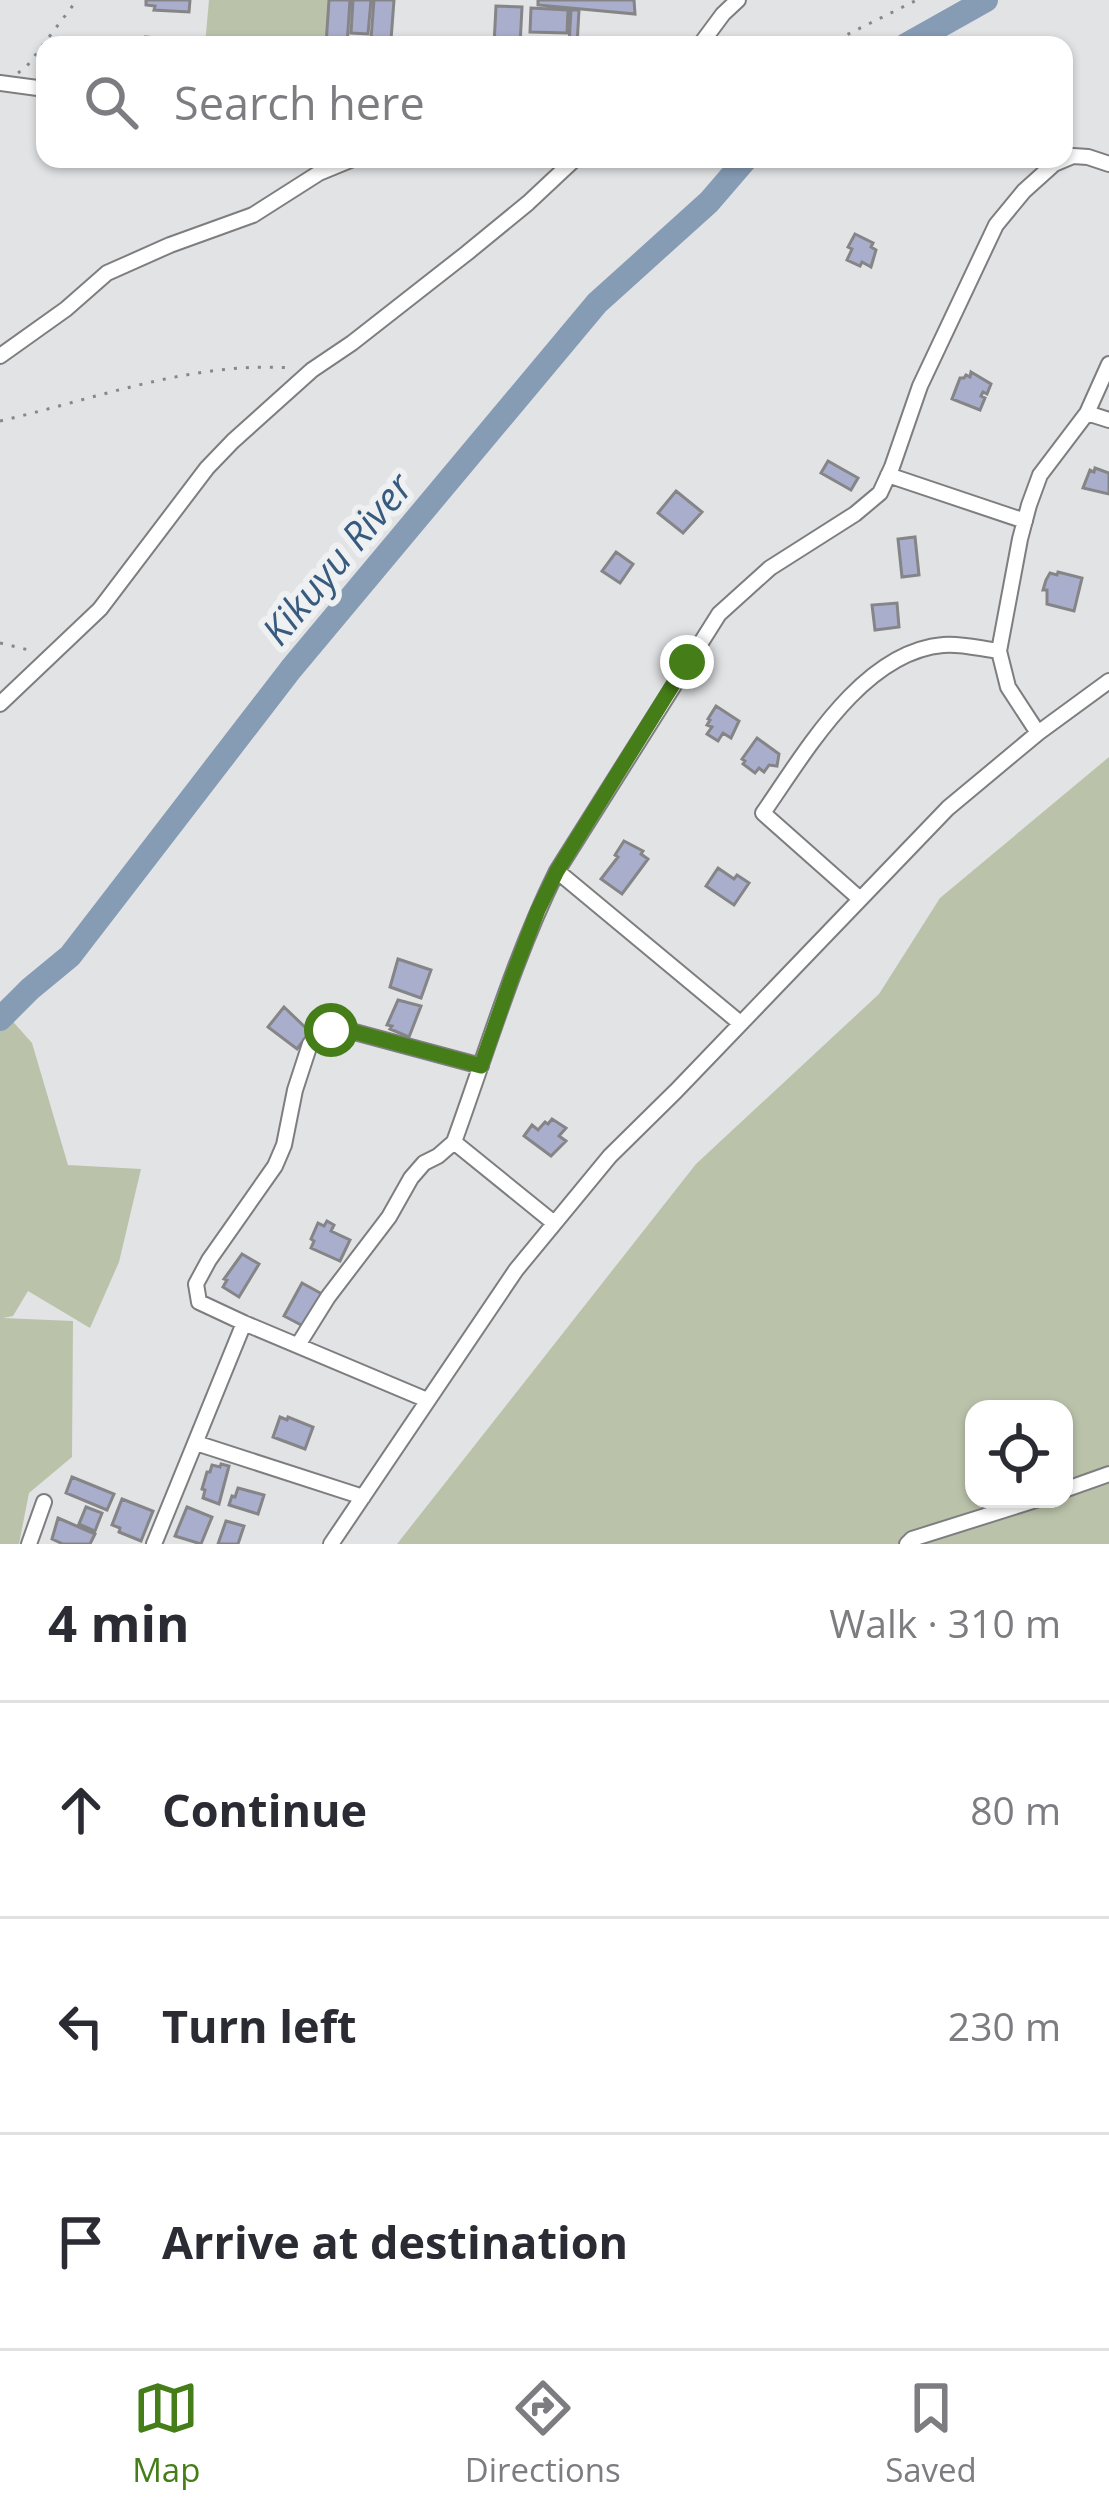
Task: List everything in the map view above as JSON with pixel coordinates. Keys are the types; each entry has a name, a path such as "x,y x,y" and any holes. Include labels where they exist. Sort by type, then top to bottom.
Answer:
{"street":[{"path":"707,36 738,0"},
{"path":"0,82 36,88"},
{"path":"1073,156 1109,164"},
{"path":"0,356 106,274 170,244 253,215 331,168"},
{"path":"0,704 100,609 232,441 312,370 467,253 565,168"},
{"path":"298,1345 411,1178 454,1142 512,977 557,871 718,614 770,568 856,514 880,493 920,386 996,225 1050,168"},
{"path":"1038,733 1007,687 999,651 1025,521 1040,475 1088,413 1109,364"},
{"path":"1088,413 1109,420"},
{"path":"888,476 1025,521"},
{"path":"860,899 763,813 846,701 882,668 921,649 948,644 999,651"},
{"path":"331,1544 516,1270 610,1156 948,808 1109,681"},
{"path":"557,871 740,1023"},
{"path":"427,1400 199,1302 196,1285 274,1166 284,1145 303,1060 318,1035 347,1030 481,1066"},
{"path":"454,1142 554,1223"},
{"path":"154,1544 244,1323"},
{"path":"196,1443 363,1497"},
{"path":"1073,1487 1109,1474"},
{"path":"28,1544 44,1502"},
{"path":"907,1544 1011,1508"}],"path":[{"path":"50,36 77,0"},
{"path":"844,36 917,0"},
{"path":"20,71 36,54"},
{"path":"0,421 188,374 312,370"},
{"path":"0,644 51,655"}],"green space":[{"path":"209,0 337,0 333,36 206,36"},
{"path":"1109,757 1109,1544 397,1544 696,1164 879,994 940,898"},
{"path":"0,1007 32,1043 68,1165 141,1169 119,1262 90,1328 28,1291 13,1316 3,1318 73,1321 72,1457 29,1493 19,1544 0,1544"}],"building":[{"path":"146,0 190,0 189,12 154,10"},
{"path":"329,0 350,0 348,36 327,36"},
{"path":"353,0 371,0 368,34 351,33"},
{"path":"374,0 394,0 391,36 371,36"},
{"path":"538,0 634,0 635,14 538,5"},
{"path":"496,6 522,7 520,36 494,36"},
{"path":"531,8 568,10 567,33 530,32"},
{"path":"571,10 579,10 578,36 570,36"},
{"path":"855,234 873,243 871,267 847,260"},
{"path":"971,372 991,384 981,396 985,398 980,410 952,399 960,378 970,377"},
{"path":"828,461 858,478 851,490 821,473"},
{"path":"1095,468 1109,473 1109,494 1083,488"},
{"path":"676,491 702,512 683,533 658,513"},
{"path":"915,537 919,575 902,577 898,539"},
{"path":"616,552 633,564 620,583 602,571"},
{"path":"1050,573 1082,578 1074,611 1047,604 1046,580"},
{"path":"897,603 899,627 875,630 872,605"},
{"path":"716,706 739,721 731,738 723,733 718,741 707,734 712,727 708,719"},
{"path":"757,738 779,754 777,766 755,773 742,759"},
{"path":"624,841 648,859 622,894 601,879"},
{"path":"718,868 749,883 734,905 706,886"},
{"path":"398,959 431,970 421,998 390,987"},
{"path":"398,1000 421,1006 409,1037 387,1025"},
{"path":"284,1007 310,1032 297,1049 268,1027"},
{"path":"552,1119 566,1128 559,1136 566,1141 551,1156 524,1136 532,1125 538,1130"},
{"path":"327,1221 334,1225 331,1231 350,1240 340,1261 311,1248 318,1223 324,1226"},
{"path":"242,1254 259,1264 239,1297 223,1287"},
{"path":"302,1283 324,1295 307,1328 284,1316"},
{"path":"280,1417 313,1427 305,1449 273,1437"},
{"path":"212,1465 229,1466 219,1504 203,1498 202,1489"},
{"path":"72,1477 114,1494 107,1510 66,1493"},
{"path":"238,1488 264,1495 258,1514 229,1505"},
{"path":"122,1499 153,1511 141,1541 112,1525"},
{"path":"86,1507 102,1513 95,1531 79,1524"},
{"path":"187,1507 212,1517 201,1544 175,1536"},
{"path":"58,1518 95,1534 90,1544 52,1539"},
{"path":"226,1521 244,1526 238,1544 218,1544"}],"waterway":[{"name":"Kikuyu River","path":"922,36 986,0"},
{"name":"Kikuyu River","path":"0,1019 70,956 291,669 597,303 709,202 738,168"}],"route":[{"path":"331,1030 347,1030 481,1066 557,871 687,662"}]}
